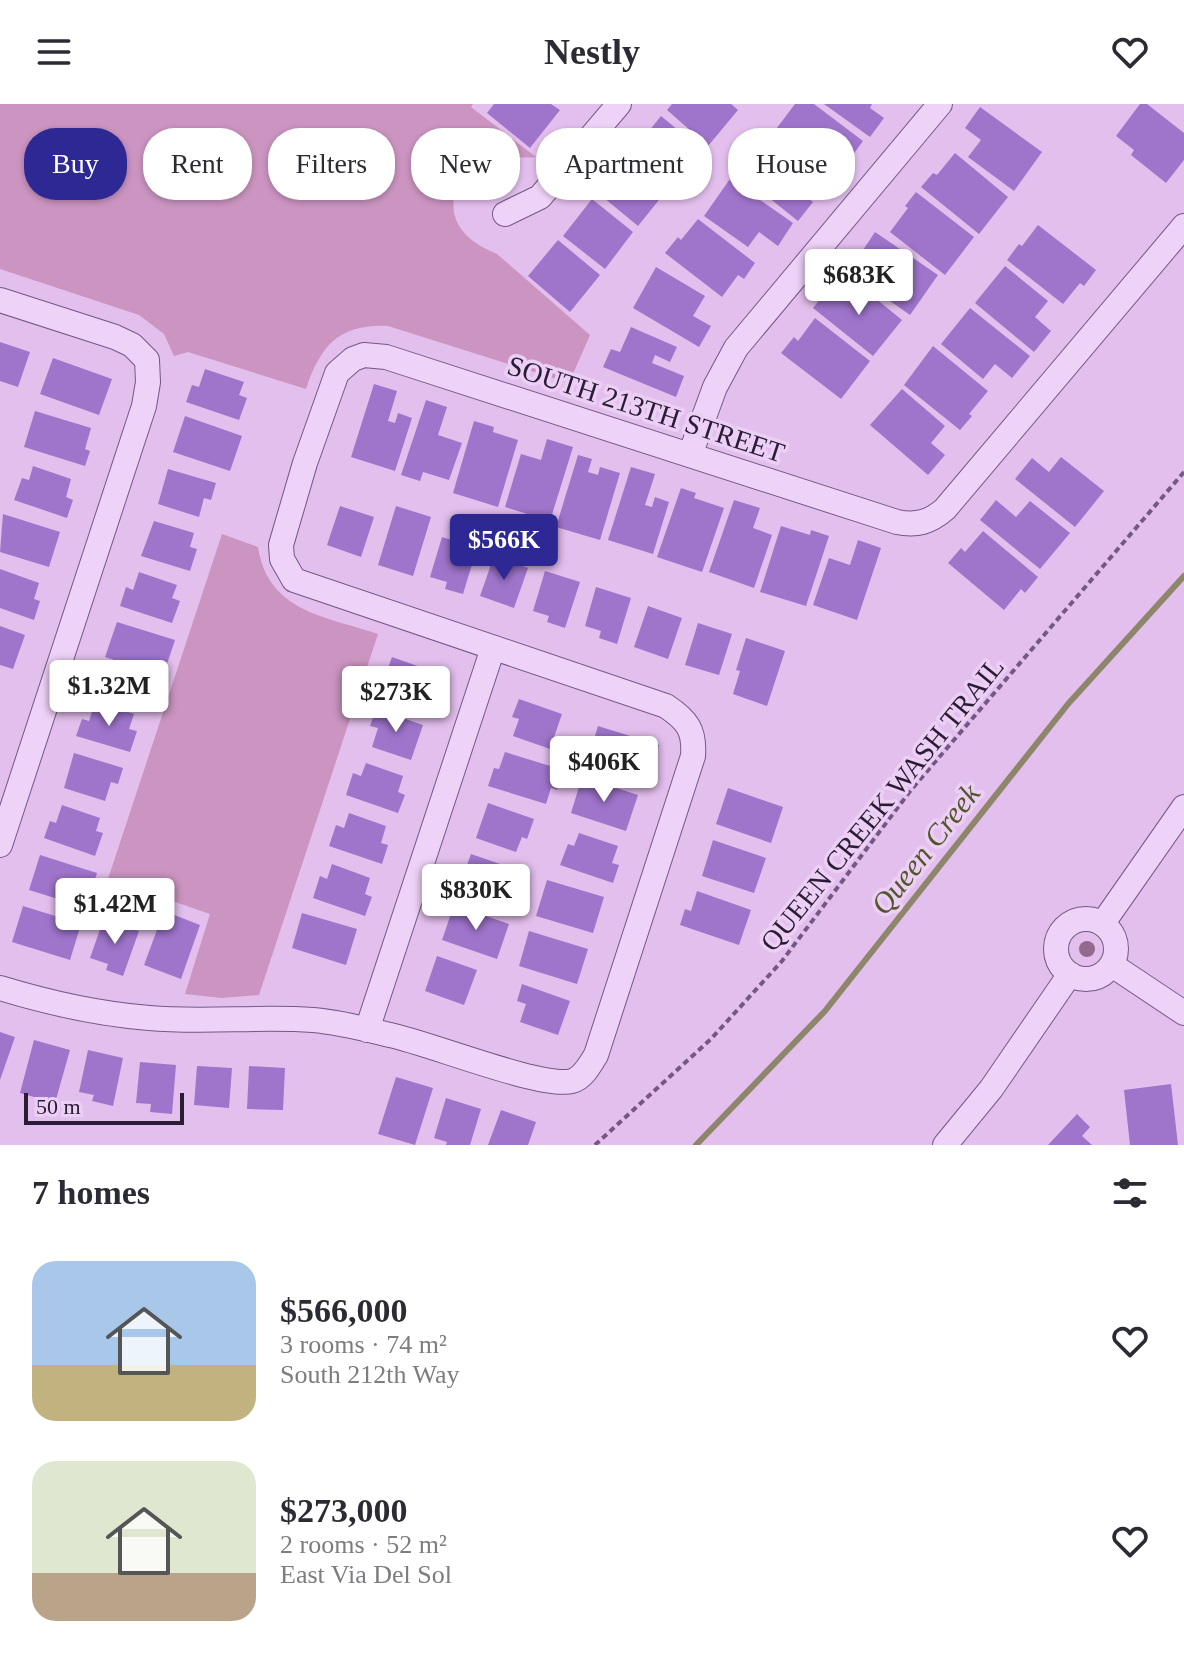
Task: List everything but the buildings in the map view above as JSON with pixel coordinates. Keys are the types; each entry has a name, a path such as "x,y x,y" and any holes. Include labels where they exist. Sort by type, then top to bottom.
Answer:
{"street":[{"path":"505,214 540,197 619,104"},
{"path":"690,455 715,387 736,348 940,104"},
{"name":"SOUTH 213TH STREET","path":"493,648 307,587 294,580 286,569 281,545 305,463 331,384 337,373 353,359 375,355 386,357 897,522 921,523 945,509 1184,226"},
{"path":"0,300 132,345 147,360 148,382 144,406 0,845"},
{"path":"0,988 74,1008 116,1015 185,1020 312,1020 419,1042 547,1082 576,1080 596,1055 693,756 694,739 690,724 666,706 493,648 367,1030"},
{"path":"1103,923 1184,807"},
{"path":"1080,919 1103,923 1116,942 1112,965 1092,979 1070,974 1061,966 1057,955 1061,932 1069,923 1080,919"},
{"path":"1112,965 1184,1013"},
{"path":"945,1145 991,1089 1070,974"}],"path":[{"name":"QUEEN CREEK WASH TRAIL","path":"595,1145 711,1039 782,961 911,790 1184,472"}],"shaded area":[{"path":"0,104 473,104 471,107 498,128 411,128 411,200 454,200 458,224 470,238 497,254 590,335 569,383 388,326 371,326 345,333 335,340 318,360 306,389 188,352 174,356 164,334 139,315 0,269"},
{"path":"520,145 536,157 522,157"},
{"path":"222,534 258,547 264,569 286,598 319,616 378,634 259,995 222,998 185,994 210,914 108,879"}],"waterway":[{"name":"Queen Creek","path":"696,1145 825,1011 1068,704 1184,576"}]}
